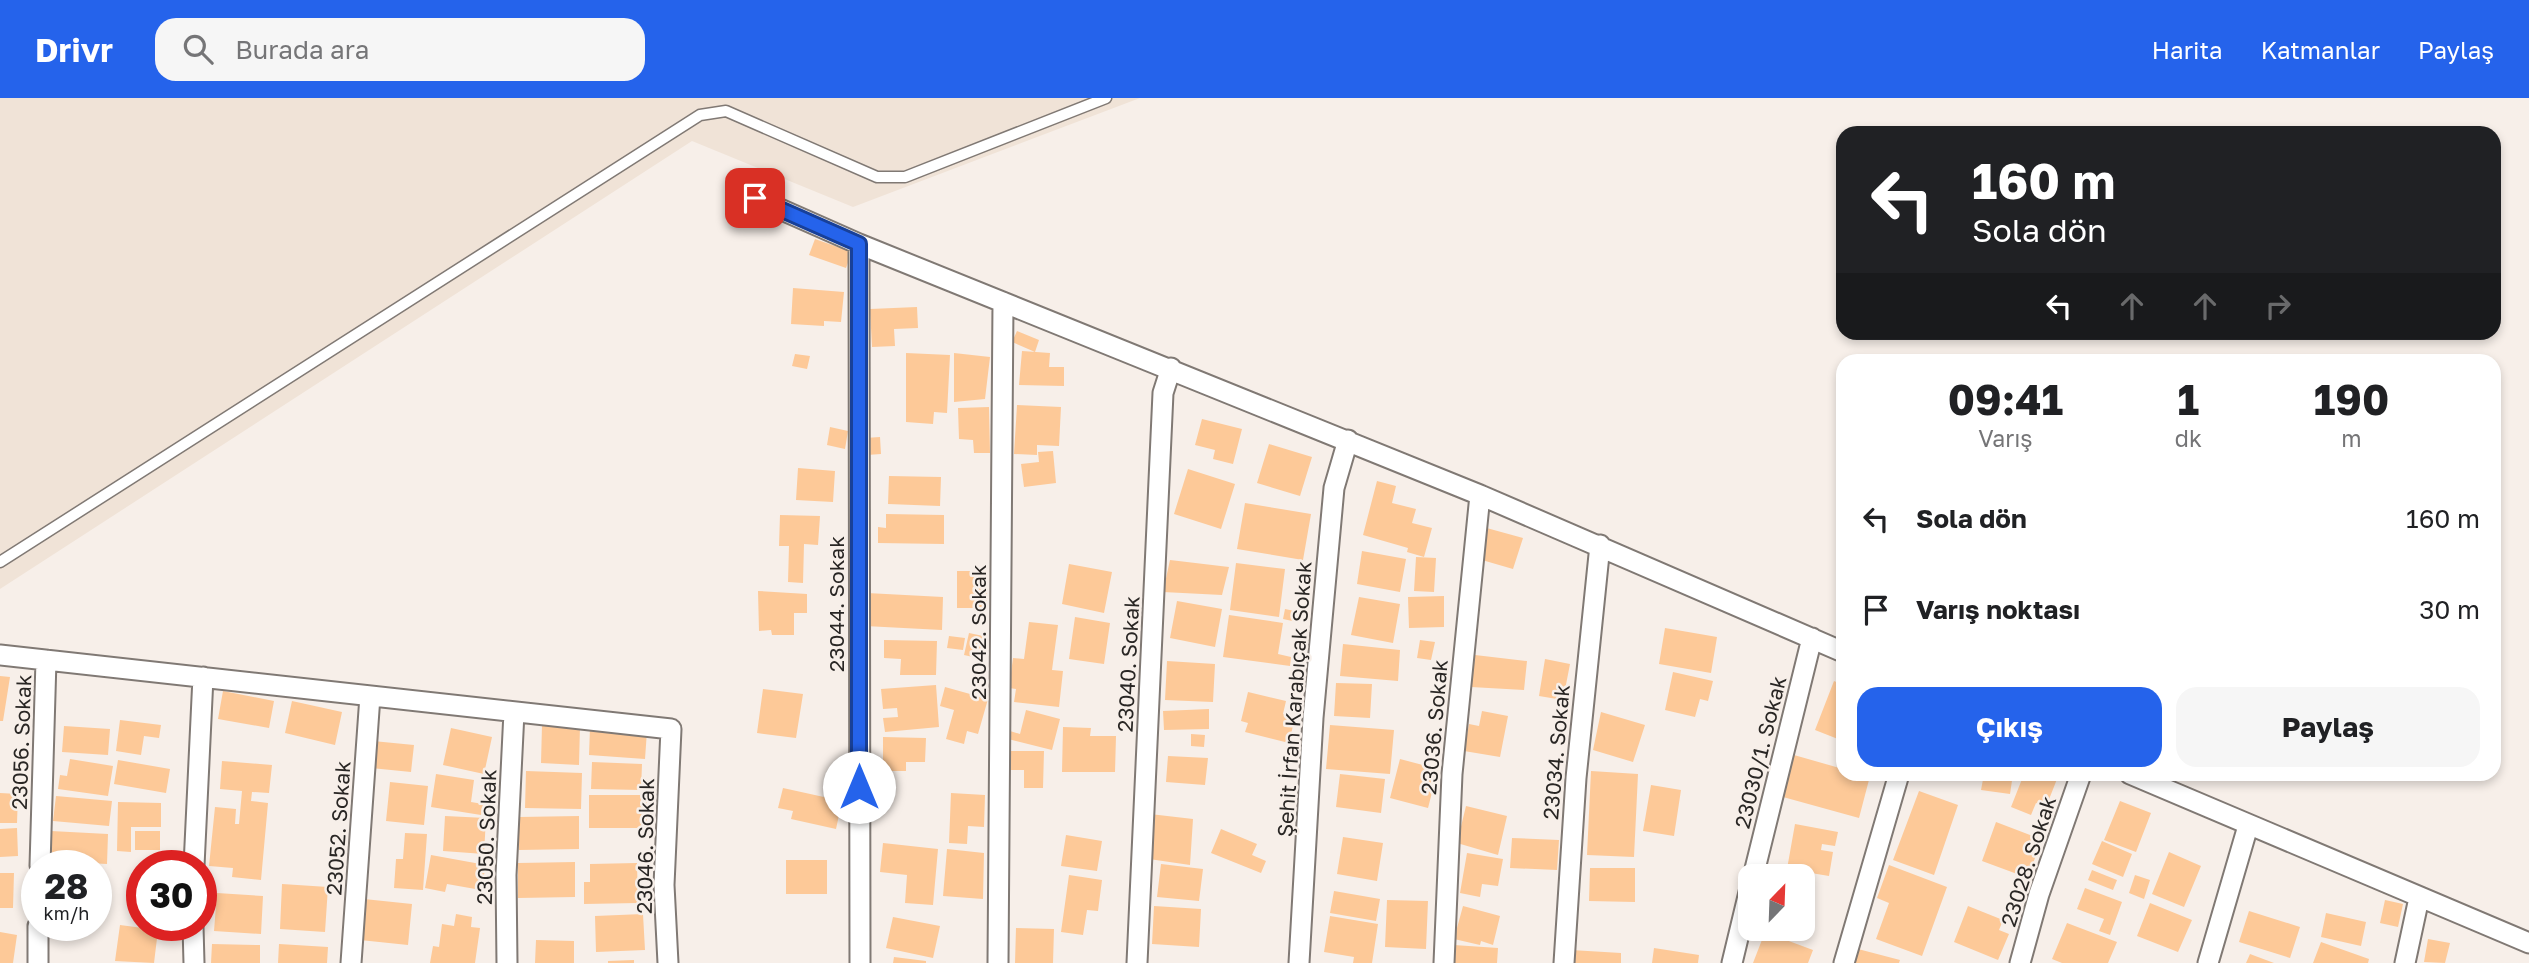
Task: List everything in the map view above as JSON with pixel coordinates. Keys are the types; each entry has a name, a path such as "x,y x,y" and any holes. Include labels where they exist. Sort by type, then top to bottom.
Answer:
{"street":[{"path":"755,198 859,244 1171,368 1600,545 1836,649"},
{"name":"23044. Sokak","path":"859,244 860,963"},
{"name":"23042. Sokak","path":"998,963 1003,302"},
{"name":"23040. Sokak","path":"1137,963 1163,393 1171,368"},
{"name":"Şehit İrfan Karabıçak Sokak","path":"1299,963 1314,705 1334,488 1348,440"},
{"name":"23036. Sokak","path":"1444,963 1452,774 1480,495"},
{"name":"23034. Sokak","path":"1564,963 1576,778 1600,545"},
{"name":"23030/1. Sokak","path":"1756,864 1812,639"},
{"path":"0,655 514,712"},
{"name":"23056. Sokak","path":"40,850 46,660"},
{"path":"195,850 203,677"},
{"name":"23052. Sokak","path":"351,963 370,696"},
{"name":"23046. Sokak","path":"514,712 671,729 664,885 668,963"},
{"name":"23050. Sokak","path":"507,963 506,875 514,712"},
{"path":"1844,963 1897,781"},
{"name":"23028. Sokak","path":"2020,963 2039,894 2079,781"},
{"path":"2146,781 2529,943"},
{"path":"2208,963 2248,826"},
{"path":"2405,963 2419,898"},
{"path":"1731,963 1738,935"},
{"path":"38,941 38,963"},
{"path":"193,941 194,963"}],"lane":[{"path":"0,562 700,115 726,111 877,177 905,177 1106,98"}],"shaded area":[{"path":"0,98 1140,98 853,207 692,141 0,589"}],"building":[{"path":"815,239 852,252 846,268 809,255"},
{"path":"793,288 844,292 841,322 824,321 824,326 791,324"},
{"path":"917,307 918,328 894,329 895,346 872,347 870,309"},
{"path":"1017,331 1039,340 1035,352 1012,342"},
{"path":"1022,351 1050,353 1049,367 1064,367 1064,386 1019,385"},
{"path":"906,353 950,355 947,413 934,412 933,424 906,422"},
{"path":"954,353 990,357 985,399 954,402"},
{"path":"795,354 810,356 807,369 792,366"},
{"path":"1017,405 1061,407 1059,446 1037,445 1037,455 1014,454"},
{"path":"989,407 990,453 974,453 973,440 959,439 958,408"},
{"path":"1202,419 1242,429 1233,464 1213,459 1215,450 1195,445"},
{"path":"830,427 848,431 845,449 827,445"},
{"path":"880,437 881,454 867,455 865,438"},
{"path":"1269,444 1312,457 1300,496 1257,483"},
{"path":"1053,451 1056,483 1024,487 1021,464 1039,462 1038,452"},
{"path":"798,468 835,471 833,502 796,500"},
{"path":"1188,469 1235,484 1221,529 1174,514"},
{"path":"889,476 941,477 940,506 888,504"},
{"path":"1377,481 1396,486 1392,503 1416,509 1412,523 1432,528 1424,557 1407,552 1408,548 1363,535"},
{"path":"1245,503 1311,514 1303,560 1237,549"},
{"path":"886,514 944,515 944,544 878,543 878,527 886,528"},
{"path":"780,515 820,516 818,545 804,544 803,583 788,582 789,546 779,546"},
{"path":"1483,527 1523,538 1513,569 1475,558"},
{"path":"1362,551 1406,559 1400,592 1357,584"},
{"path":"1416,557 1436,558 1434,592 1414,591"},
{"path":"1170,560 1229,567 1222,595 1163,592"},
{"path":"1236,563 1285,569 1279,617 1230,610"},
{"path":"1069,564 1112,572 1104,613 1062,604"},
{"path":"957,571 987,571 987,608 957,608"},
{"path":"758,591 807,594 807,613 794,613 794,635 772,635 771,630 759,631"},
{"path":"867,593 943,597 942,630 865,626"},
{"path":"1444,596 1444,627 1409,628 1408,597"},
{"path":"1359,597 1400,604 1393,643 1351,635"},
{"path":"1177,601 1222,609 1215,647 1170,638"},
{"path":"1285,609 1299,612 1297,622 1283,619"},
{"path":"1229,615 1283,623 1278,654 1291,657 1290,666 1223,657"},
{"path":"1075,617 1110,623 1104,664 1069,659"},
{"path":"1029,622 1058,625 1052,670 1063,671 1059,707 1014,702 1016,689 1009,688 1013,658 1024,659"},
{"path":"1665,628 1717,637 1711,673 1659,664"},
{"path":"969,633 988,637 982,659 964,655"},
{"path":"949,636 965,638 963,650 947,648"},
{"path":"884,640 937,641 936,675 900,675 901,659 884,658"},
{"path":"1420,640 1435,642 1431,660 1417,658"},
{"path":"1343,644 1400,650 1398,681 1340,676"},
{"path":"1475,655 1527,661 1524,690 1471,687"},
{"path":"1545,659 1570,664 1563,700 1539,696"},
{"path":"1167,661 1215,664 1213,702 1165,700"},
{"path":"1673,672 1713,681 1708,701 1700,699 1695,717 1665,710"},
{"path":"0,676 10,677 3,721 0,721"},
{"path":"1834,681 1836,738 1815,730"},
{"path":"1336,683 1372,684 1370,718 1334,716"},
{"path":"936,685 939,727 885,732 883,718 898,717 897,708 883,709 881,689"},
{"path":"945,687 988,699 978,734 967,731 964,744 946,739 954,710 940,706"},
{"path":"763,689 803,694 796,738 757,733"},
{"path":"223,691 274,701 269,728 218,719"},
{"path":"1248,692 1286,701 1283,714 1295,717 1289,743 1245,732 1248,723 1241,721"},
{"path":"292,701 342,712 335,745 285,733"},
{"path":"1209,709 1209,729 1164,730 1163,711"},
{"path":"1026,710 1060,719 1052,750 1008,739 1010,731 1020,734"},
{"path":"1482,711 1508,716 1500,757 1464,751 1469,724 1479,726"},
{"path":"1601,712 1645,725 1633,762 1593,750"},
{"path":"120,720 161,725 159,738 144,736 141,755 116,751"},
{"path":"542,725 580,726 579,765 541,763"},
{"path":"1330,725 1394,730 1390,774 1326,769"},
{"path":"64,726 110,729 108,755 62,752"},
{"path":"1063,727 1091,728 1090,736 1116,736 1115,772 1062,772"},
{"path":"451,728 492,737 484,774 443,765"},
{"path":"590,728 647,731 645,759 589,755"},
{"path":"1191,734 1205,735 1204,747 1191,746"},
{"path":"883,737 926,738 925,762 906,762 906,771 883,771"},
{"path":"373,741 414,745 411,772 371,768"},
{"path":"1010,751 1044,751 1043,788 1024,788 1024,770 1010,770"},
{"path":"1794,755 1836,767 1836,781 1869,781 1859,818 1783,797"},
{"path":"1168,756 1208,758 1205,785 1166,782"},
{"path":"70,759 113,766 108,796 58,789 60,775 67,776"},
{"path":"1400,759 1438,769 1428,808 1390,798"},
{"path":"118,760 170,769 166,793 114,784"},
{"path":"222,761 272,765 269,793 252,792 251,801 268,803 261,880 232,877 233,868 217,867 217,850 211,850 215,807 236,809 235,824 239,824 242,791 220,789"},
{"path":"592,762 642,764 641,790 591,789"},
{"path":"526,771 582,773 581,809 525,808"},
{"path":"1591,771 1638,774 1634,857 1587,855"},
{"path":"436,774 474,780 471,802 483,804 481,815 431,807"},
{"path":"1340,774 1385,779 1381,813 1336,807"},
{"path":"1983,781 2012,781 2010,794 1981,790"},
{"path":"2021,781 2056,781 2046,807 2036,803 2031,815 2011,807"},
{"path":"390,782 428,786 424,825 386,821"},
{"path":"1651,785 1681,790 1674,836 1643,831"},
{"path":"783,788 842,801 836,829 791,819 793,811 778,808"},
{"path":"1919,791 1958,805 1934,875 1893,860"},
{"path":"0,793 18,794 17,823 0,823"},
{"path":"951,793 985,795 984,827 968,826 967,844 949,843"},
{"path":"589,795 647,795 647,828 589,828"},
{"path":"56,796 112,801 109,826 53,821"},
{"path":"2120,801 2151,813 2136,852 2104,840"},
{"path":"118,802 161,803 161,827 131,827 131,850 117,851"},
{"path":"1466,806 1507,816 1498,855 1457,843"},
{"path":"1150,814 1193,819 1190,865 1149,859"},
{"path":"445,816 486,818 484,854 443,851"},
{"path":"579,816 579,849 519,850 519,817"},
{"path":"1996,822 2038,838 2033,851 2037,852 2028,878 1982,861"},
{"path":"1795,824 1838,832 1835,846 1822,844 1821,850 1833,852 1829,876 1815,874 1815,864 1788,864"},
{"path":"17,828 18,856 0,857 0,829"},
{"path":"1221,829 1257,844 1252,855 1266,861 1261,873 1211,853"},
{"path":"51,831 108,834 107,850 50,850"},
{"path":"135,831 160,831 160,850 135,850"},
{"path":"405,833 427,834 423,890 394,888 396,859 403,859"},
{"path":"1066,835 1102,841 1097,871 1061,866"},
{"path":"1343,837 1383,843 1377,881 1337,874"},
{"path":"1512,838 1559,840 1557,870 1510,868"},
{"path":"2102,841 2132,854 2123,877 2092,864"},
{"path":"883,843 938,849 933,905 905,903 907,875 880,872"},
{"path":"947,849 984,853 983,899 943,896"},
{"path":"2169,852 2201,866 2184,907 2152,894"},
{"path":"1467,853 1503,859 1498,886 1482,884 1480,897 1460,893"},
{"path":"431,855 486,865 481,890 447,884 445,892 425,888"},
{"path":"786,860 827,860 827,894 786,894"},
{"path":"575,862 575,897 518,898 518,863"},
{"path":"637,863 638,903 584,904 584,882 590,882 590,864"},
{"path":"1161,864 1203,869 1199,901 1157,897"},
{"path":"1889,865 1947,887 1922,956 1876,939 1889,903 1877,898"},
{"path":"1590,868 1635,868 1635,902 1589,901"},
{"path":"2092,870 2117,880 2113,890 2088,880"},
{"path":"0,873 14,873 13,908 0,908"},
{"path":"1069,875 1102,880 1098,911 1087,910 1083,935 1061,932"},
{"path":"2135,875 2150,880 2144,899 2129,893"},
{"path":"282,884 328,887 325,932 280,929"},
{"path":"2085,888 2122,902 2110,935 2099,931 2104,919 2077,909"},
{"path":"1334,891 1380,899 1376,921 1330,913"},
{"path":"217,893 263,896 261,934 217,931"},
{"path":"364,899 412,904 408,945 360,940"},
{"path":"1387,900 1428,901 1426,949 1385,947"},
{"path":"2385,900 2403,904 2398,927 2380,923"},
{"path":"2150,903 2192,920 2178,952 2137,936"},
{"path":"1154,906 1201,909 1199,947 1152,944"},
{"path":"1463,906 1500,916 1493,945 1481,941 1480,945 1454,939"},
{"path":"1968,906 2003,920 1999,930 2009,934 1998,960 1954,942"},
{"path":"2249,911 2300,927 2290,958 2239,942"},
{"path":"2326,913 2366,922 2361,946 2321,937"},
{"path":"456,914 472,917 471,927 480,928 475,963 430,963 433,946 439,947 442,924 454,926"},
{"path":"643,914 645,950 596,952 595,916"},
{"path":"1330,916 1378,924 1372,963 1353,963 1354,957 1324,952"},
{"path":"893,917 940,926 933,958 886,948"},
{"path":"2067,923 2117,942 2108,963 2062,963 2052,959"},
{"path":"120,925 126,926 126,941 157,941 154,963 115,961"},
{"path":"1016,928 1054,929 1053,963 1015,963"},
{"path":"0,932 17,935 13,963 0,963"},
{"path":"2428,939 2450,943 2445,963 2424,962"},
{"path":"536,940 574,941 574,963 535,963"},
{"path":"1761,942 1792,942 1813,950 1808,963 1753,963"},
{"path":"2321,942 2369,959 2368,963 2313,963"},
{"path":"212,944 260,945 260,963 211,963"},
{"path":"279,944 328,947 327,963 278,963"},
{"path":"1454,945 1498,948 1497,963 1453,963"},
{"path":"1654,948 1699,955 1698,963 1652,963"},
{"path":"1858,949 1900,960 1899,963 1854,963"},
{"path":"1571,950 1621,953 1621,963 1571,963"},
{"path":"2250,954 2274,963 2246,963"},
{"path":"894,957 926,961 926,963 893,963"},
{"path":"634,960 634,963 608,963 608,961"}],"route":[{"path":"755,198 859,244 859,787"}]}
